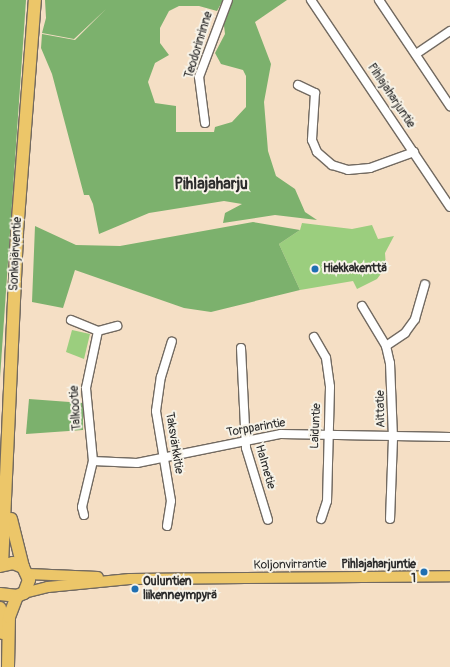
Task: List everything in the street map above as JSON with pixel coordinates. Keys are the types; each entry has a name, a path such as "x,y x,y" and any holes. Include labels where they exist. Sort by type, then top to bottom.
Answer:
{"highway":[{"name":"Sonkajärventie","path":"1,565 7,509 17,232 35,0"},
{"name":"Sonkajärventie","path":"7,509 25,570"},
{"path":"1,565 25,570 21,594 9,617 8,667"},
{"path":"0,594 21,594"},
{"path":"0,608 2,667"}],"main road":[{"name":"Koljonvirrantie","path":"25,570 130,579"},
{"name":"Koljonvirrantie","path":"21,594 48,587 130,579 450,576"}],"street":[{"name":"Teodorinrinne","path":"205,123 199,77 228,0"},
{"name":"Pihlajaharjuntie","path":"311,0 450,207"},
{"path":"379,0 450,106"},
{"path":"416,54 450,31"},
{"path":"298,85 315,93 312,140 317,152 332,165 348,170 370,168 403,159 414,152"},
{"path":"386,346 405,333 415,319 425,284"},
{"name":"Aittatie","path":"362,306 386,346 392,375 393,438 390,519"},
{"path":"71,320 98,331 117,326"},
{"name":"Talkootie","path":"84,515 82,507 93,461 86,388 98,331"},
{"name":"Laiduntie","path":"314,336 323,350 329,374 327,501 321,519"},
{"name":"Taksvärkkitie","path":"167,526 171,501 157,399 172,342"},
{"name":"Halmetie","path":"241,348 245,441 268,520"},
{"name":"Torpparintie","path":"93,461 122,464 164,458 281,434 327,434 393,438 450,437"}],"green space":[{"path":"0,0 26,0 0,378"},
{"path":"45,0 223,0 217,11 199,6 179,6 169,11 160,28 160,43 169,55 155,63 148,82 155,103 176,106 176,132 214,132 215,127 232,122 246,107 246,76 243,70 221,64 215,53 225,34 223,17 229,5 233,0 287,0 255,22 271,64 264,102 268,151 276,176 295,189 305,212 317,220 275,215 223,223 225,213 242,204 224,201 149,213 99,234 93,204 89,195 84,195 52,74 41,48 42,34 75,40 106,9 74,39 42,33 46,18"},
{"path":"253,222 300,230 279,244 300,290 211,312 184,308 75,270 63,308 32,302 35,226 76,245 120,246"},
{"path":"302,223 352,229 372,225 378,239 394,236 385,253 386,267 377,279 357,289 353,281 300,290 279,244 300,230"},
{"path":"72,330 90,334 84,359 66,352"},
{"path":"29,399 83,403 83,430 26,434"}],"place":[{"name":"Hiekkakenttä","path":"315,269"},
{"name":"Pihlajaharjuntie 1","path":"424,572"},
{"name":"Ouluntien liikenneympyrä","path":"135,589"}],"district":[{"name":"Pihlajaharju","path":"211,184"}]}
